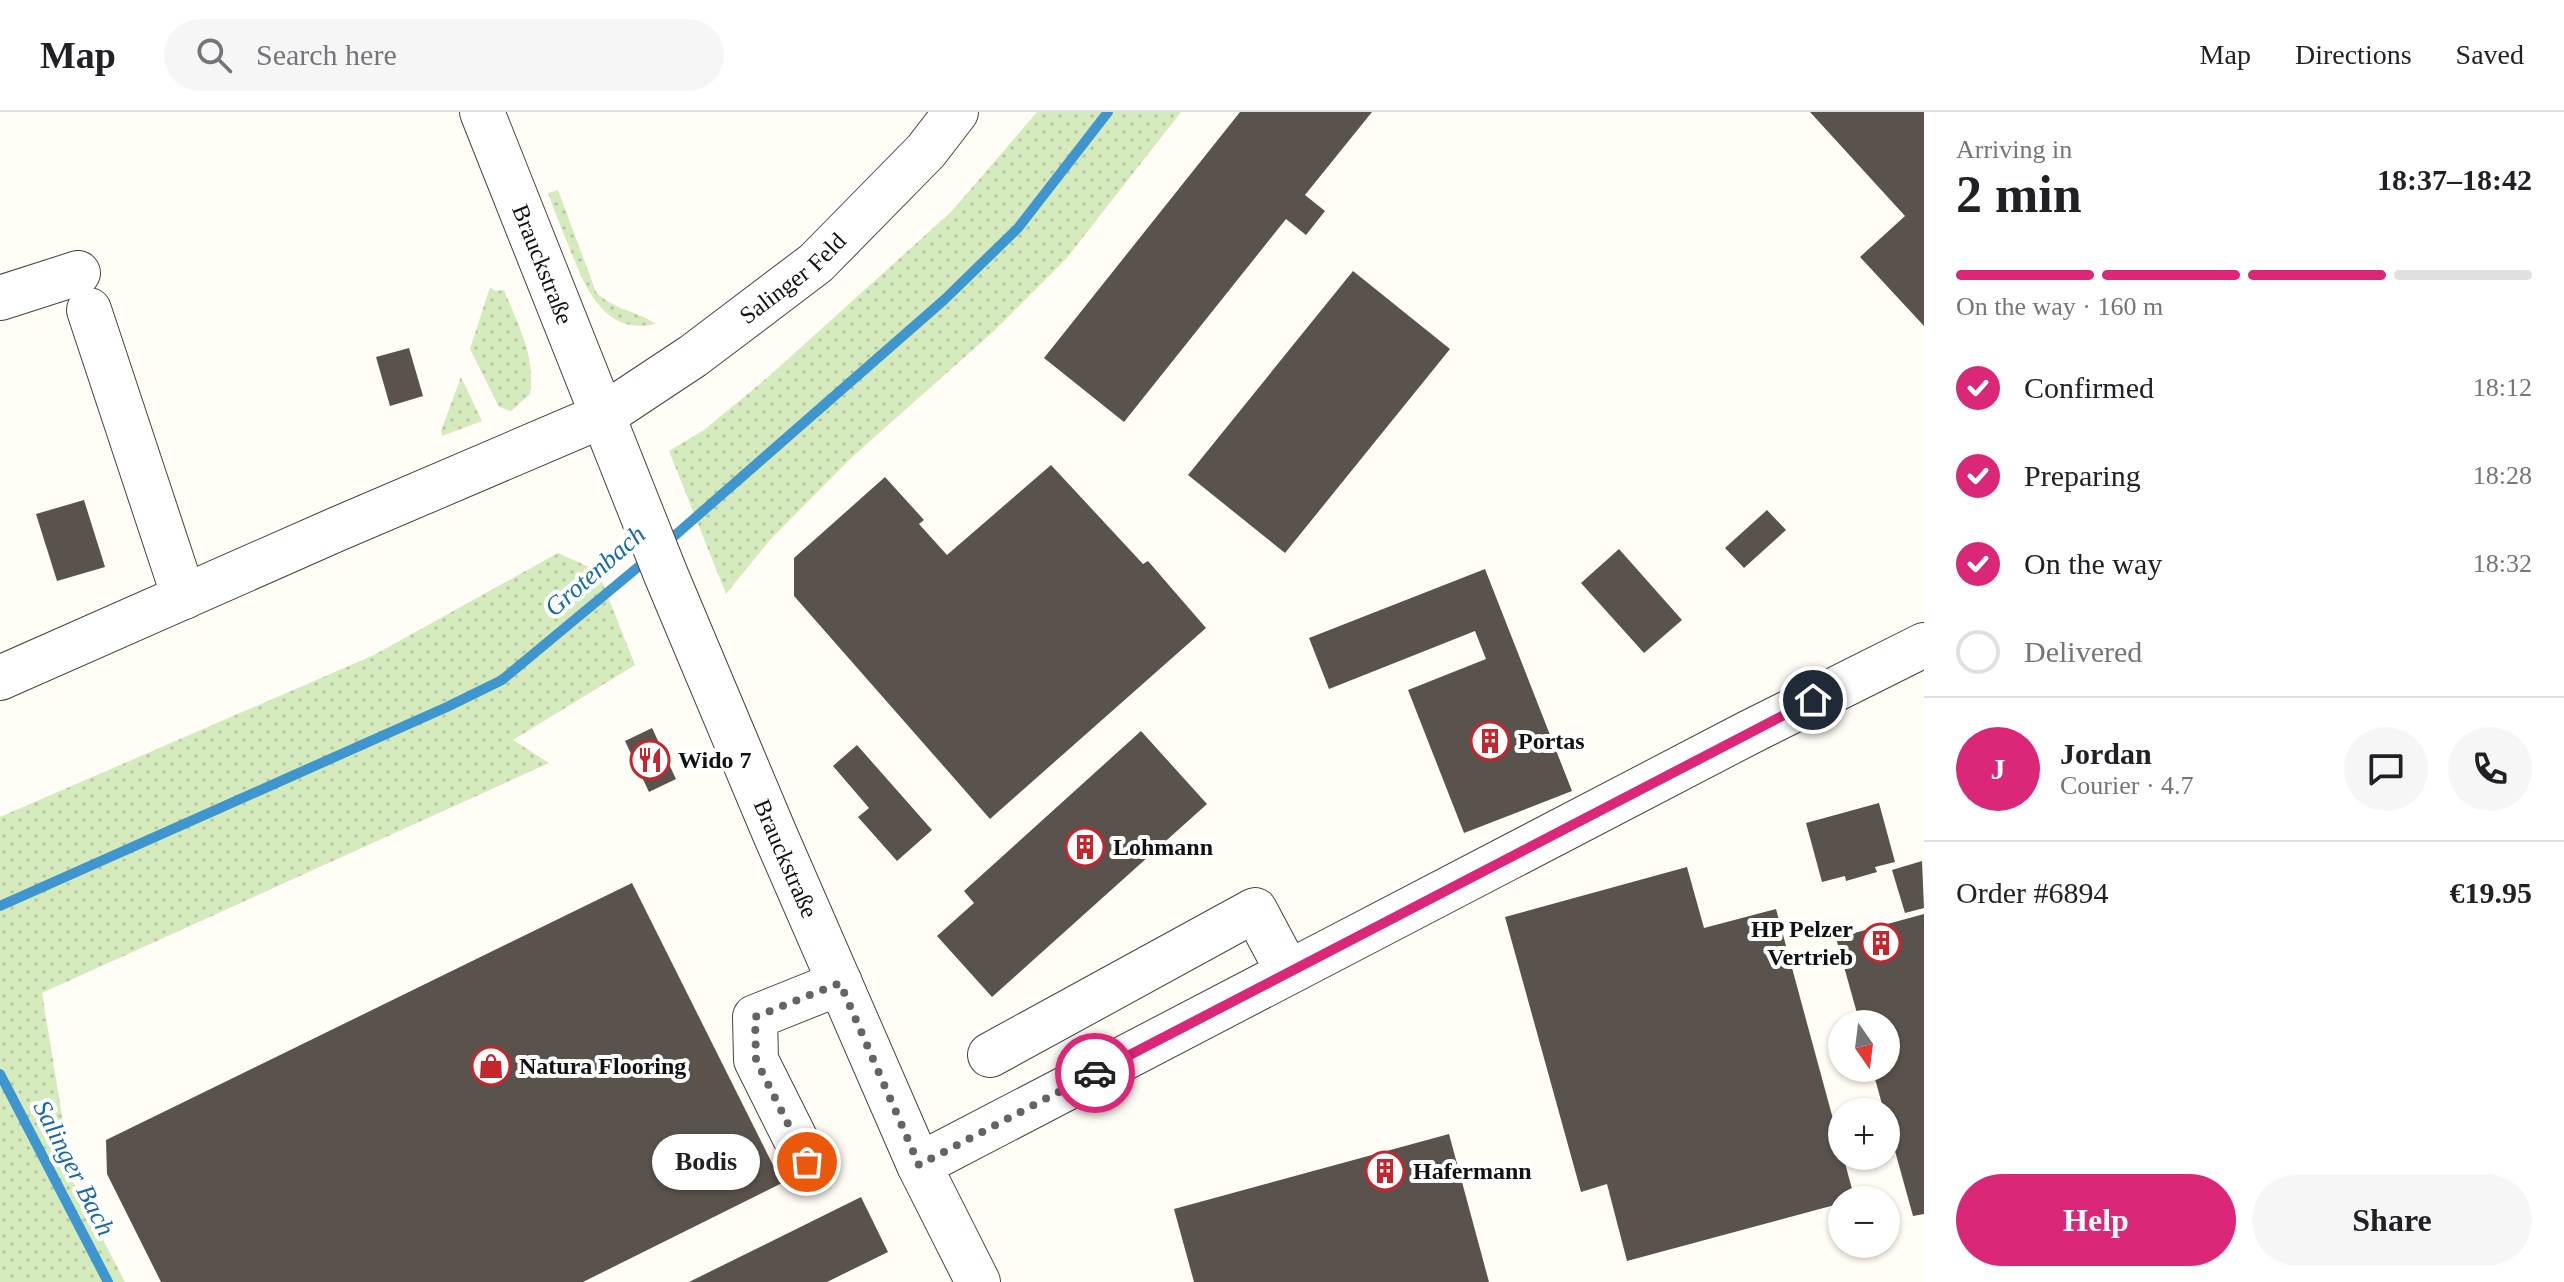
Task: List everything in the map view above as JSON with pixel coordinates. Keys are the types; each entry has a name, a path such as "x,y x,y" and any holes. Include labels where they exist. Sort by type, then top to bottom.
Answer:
{"street":[{"name":"Brauckstraße","path":"482,112 666,575 919,1165 978,1282"},
{"name":"Salinger Feld","path":"604,415 693,356 816,263 926,151 956,112"},
{"path":"0,298 83,291 184,597"},
{"path":"0,678 604,415"},
{"path":"919,1165 1748,733 1924,645"},
{"path":"990,1055 1255,910 1288,972"},
{"path":"807,1162 756,1060 755,1017 840,983"}],"green space":[{"path":"1037,112 1181,112 1066,259 995,330 851,458 769,541 726,594 669,451 704,430 767,378 952,211"},
{"path":"558,190 596,292 609,302 656,324 639,326 624,323 611,317 591,295 548,193"},
{"path":"490,287 495,291 504,290 528,354 530,394 511,411 499,407 470,349"},
{"path":"461,377 482,421 442,436 441,431"},
{"path":"558,553 598,571 635,665 513,740 549,763 42,993 67,1147 68,1172 125,1282 0,1282 0,817 374,655"}],"building":[{"path":"1240,112 1372,112 1305,195 1325,211 1306,235 1286,219 1124,422 1044,358"},
{"path":"1810,112 1924,112 1924,326 1860,257 1905,216"},
{"path":"1353,271 1450,349 1285,553 1188,475"},
{"path":"409,348 423,396 390,406 376,357"},
{"path":"1051,465 1143,564 1148,561 1206,628 990,819 794,596 794,558 885,477 924,520 919,524 947,555"},
{"path":"84,500 105,567 57,581 36,514"},
{"path":"1767,510 1786,530 1744,568 1725,548"},
{"path":"1619,549 1682,620 1644,653 1581,583"},
{"name":"Portas","path":"1485,569 1572,791 1464,833 1408,690 1486,659 1475,631 1329,689 1309,638"},
{"name":"Wido 7","path":"652,728 676,779 649,792 625,741"},
{"name":"Lohmann","path":"1141,731 1207,804 992,997 937,936 974,903 964,891"},
{"path":"857,745 932,830 897,861 858,817 869,808 833,766"},
{"path":"1879,803 1895,862 1875,867 1877,872 1846,881 1845,876 1822,882 1806,823"},
{"path":"1922,861 1924,908 1905,913 1892,870"},
{"path":"1687,867 1704,928 1776,909 1828,1101 1828,1170 1847,1170 1851,1186 1828,1186 1828,1207 1627,1261 1607,1184 1581,1192 1505,917"},
{"name":"Natura Flooring","path":"632,883 782,1183 583,1282 161,1282 107,1174 106,1140"},
{"path":"1924,914 1924,1214 1913,1216 1900,1169 1900,1098 1880,1098 1876,1082 1900,1082 1900,1010 1856,1010 1836,938"},
{"name":"Hafermann","path":"1449,1134 1489,1282 1194,1282 1174,1209"},
{"path":"861,1197 888,1252 827,1282 689,1282"}],"waterway":[{"name":"Grotenbach","path":"664,545 944,300 1018,228 1108,112"},
{"name":"Grotenbach","path":"0,906 502,680 649,558"},
{"name":"Salinger Bach","path":"0,1074 108,1282"}],"way so far":[{"path":"807,1162 756,1060 755,1017 840,983 919,1165 1095,1073"}],"place":[{"name":"Portas","path":"1490,741"},
{"name":"Wido 7","path":"650,760"},
{"name":"Lohmann","path":"1085,847"},
{"name":"HP Pelzer Vertrieb","path":"1881,943"},
{"name":"Natura Flooring","path":"491,1066"},
{"name":"Bodis","path":"807,1162"},
{"name":"Hafermann","path":"1385,1171"}],"route":[{"path":"1095,1073 1813,700"}]}
